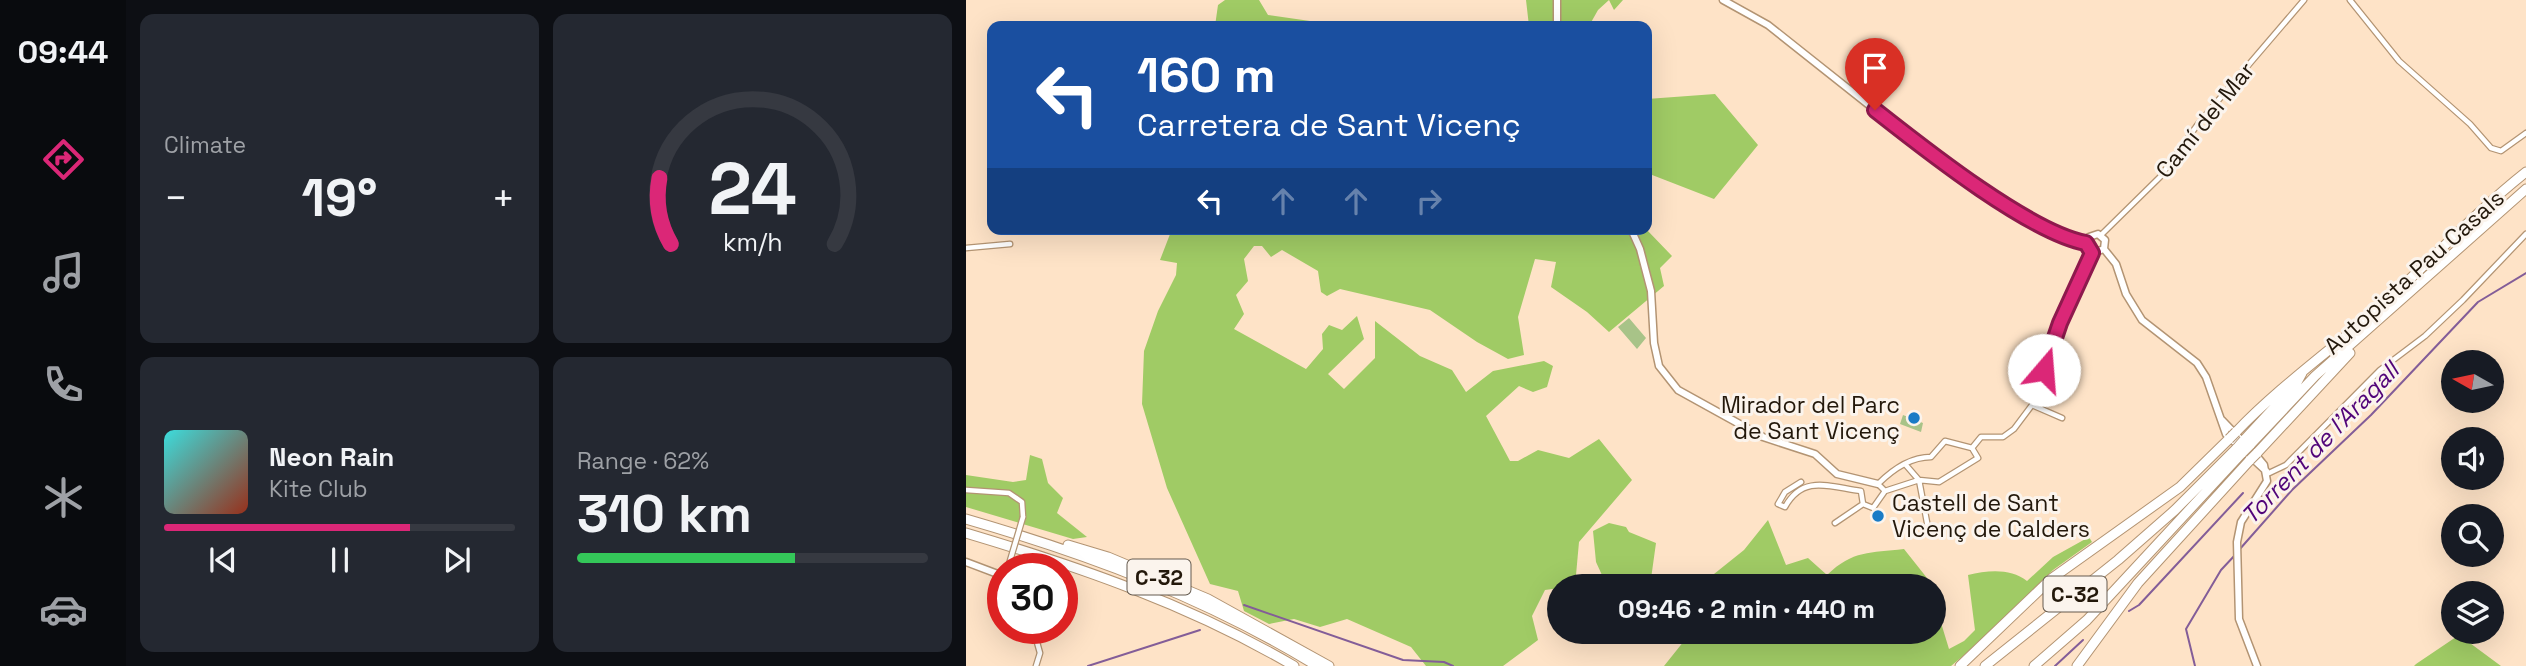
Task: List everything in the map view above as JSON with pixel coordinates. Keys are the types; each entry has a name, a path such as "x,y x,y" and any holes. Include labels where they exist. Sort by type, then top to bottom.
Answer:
{"highway":[{"name":"Autopista Pau Casals","path":"2303,371 2379,308 2496,196 2526,172"},
{"name":"Autopista Pau Casals","path":"2247,450 2315,376 2526,189"},
{"name":"C-32","path":"1960,666 2051,579 2180,487 2303,371"},
{"name":"C-32","path":"2077,666 2138,583 2247,450 2303,371"},
{"name":"C-32","path":"1984,666 2135,545 2247,450"},
{"name":"C-32","path":"2034,666 2087,620 2247,450"},
{"path":"966,519 1120,568 1178,592 1246,625 1317,666"},
{"path":"966,533 1104,576 1224,628 1294,666"},
{"name":"C-32","path":"1031,539 1078,547 1181,586 1270,631 1329,666"},
{"path":"1224,628 1281,666"}],"street":[{"path":"1557,0 1557,21"},
{"path":"1723,0 1768,25 1918,144 1994,196 2060,236 2086,243 2092,253"},
{"name":"Camí del Mar","path":"2101,235 2160,177 2198,124 2304,0"},
{"path":"2350,0 2399,61 2470,124 2491,148 2501,151 2526,133"},
{"path":"2267,472 2286,465 2371,378 2425,336 2526,234"},
{"path":"1634,235 1651,291 1654,342 1659,366 1678,390 1763,437 1815,454 1837,474 1878,484 1885,491"},
{"path":"2086,243 2091,235 2101,235 2106,243 2104,249"},
{"path":"966,248 1010,244"},
{"path":"2104,249 2116,264 2126,295 2142,320 2197,363 2206,377 2226,434 2267,472"},
{"path":"1972,448 1981,437 2003,437 2014,429 2032,405 2053,342 2092,253 2104,249"},
{"path":"2032,405 2062,418"},
{"path":"1863,504 1873,508 1885,491 1919,480 1939,482 1978,458 1972,448 1945,441 1931,457 1922,457 1893,469 1878,484"},
{"path":"1905,464 1919,480 1929,533"},
{"path":"2257,666 2239,619 2237,534 2241,522 2263,489 2267,472"},
{"path":"1801,482 1785,492 1778,504 1785,507 1793,492 1801,487 1819,485 1861,491 1863,504"},
{"path":"966,490 1012,494 1021,502 1023,517 1012,553"},
{"path":"1835,523 1863,504"},
{"path":"966,562 987,570"},
{"path":"1037,644 1040,653 1037,666"}],"green space":[{"path":"1225,0 1259,0 1268,15 1310,21 1216,21 1218,5"},
{"path":"1526,0 1609,0 1598,10 1592,21 1528,21"},
{"path":"1609,0 1623,0 1614,10"},
{"path":"1715,94 1758,145 1714,199 1652,175 1652,99"},
{"path":"1170,235 1652,235 1672,256 1660,268 1664,286 1609,332 1587,312 1551,287 1556,262 1535,259 1518,317 1524,355 1508,359 1430,310 1340,289 1327,296 1321,292 1318,271 1282,250 1271,257 1262,246 1254,246 1244,259 1248,281 1236,295 1244,314 1234,329 1306,369 1323,349 1322,334 1329,325 1342,330 1357,316 1364,339 1328,374 1344,389 1375,358 1375,321 1420,356 1452,370 1466,392 1493,371 1544,361 1553,366 1547,387 1533,392 1519,386 1486,416 1510,461 1518,461 1538,450 1569,458 1599,439 1632,480 1579,542 1576,574 1547,574 1547,590 1532,616 1538,640 1503,666 1426,666 1411,647 1347,619 1320,627 1294,619 1269,624 1244,611 1238,591 1210,584 1167,488 1142,404 1144,351 1158,311 1176,275 1177,263 1160,260"},
{"path":"1629,318 1646,338 1637,349 1618,327"},
{"path":"1903,415 1923,423 1921,432 1900,424"},
{"path":"1030,455 1042,459 1048,483 1063,498 1057,513 1087,537 1073,539 966,507 966,475 1013,482 1026,480"},
{"path":"1768,520 1786,565 1808,558 1826,574 1714,574 1744,550"},
{"path":"1609,523 1626,527 1629,532 1656,543 1652,574 1602,574 1596,562 1593,531"},
{"path":"2089,537 2092,542 2053,570 2001,624 1951,666 1664,666 1682,644 1946,644 1946,639 1949,649 1964,641 1975,630 1968,575 1999,571 2014,574 2027,581 2053,557"},
{"path":"1904,549 1924,574 1828,574 1854,557"},
{"path":"2446,644 2471,644 2501,666 2414,666"}],"waterway":[{"name":"Torrent de l'Aragall","path":"2239,550 2292,490 2371,415 2478,302 2526,273"},
{"path":"2129,611 2139,605 2243,493"},
{"name":"Torrent de l'Aragall","path":"2195,666 2186,629 2221,570 2236,554"},
{"path":"1244,605 1403,660 1444,662 1453,666"},
{"path":"1088,666 1200,630"},
{"path":"2055,666 2083,640"}],"place":[{"name":"Mirador del Parc de Sant Vicenç","path":"1914,418"},
{"name":"Castell de Sant Vicenç de Calders","path":"1878,516"}],"route":[{"path":"1875,110 1918,144 2006,203 2060,236 2086,243 2087,249 2092,253 2060,323 2044,370"}]}
